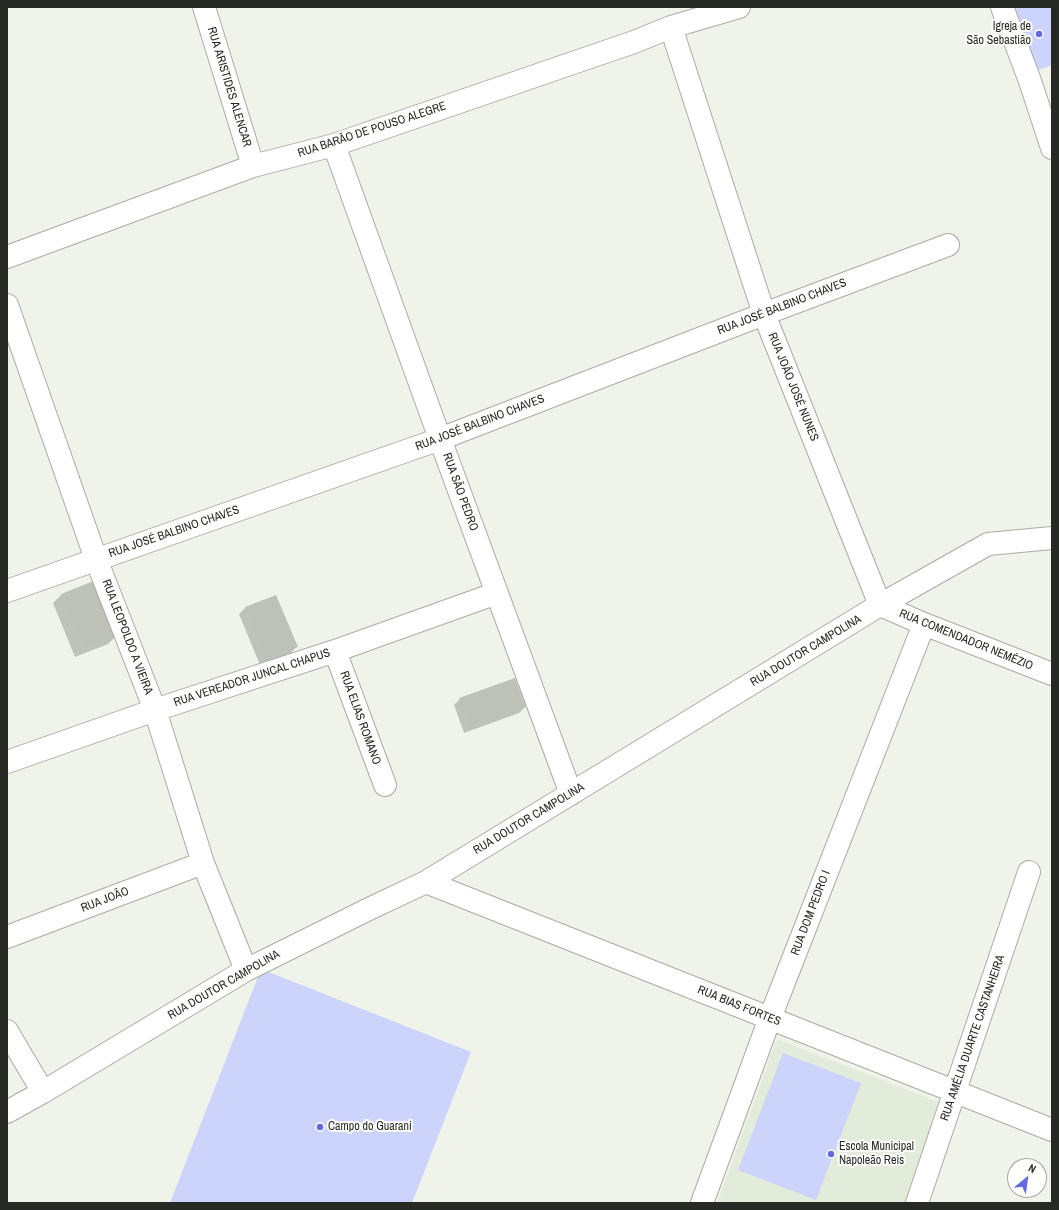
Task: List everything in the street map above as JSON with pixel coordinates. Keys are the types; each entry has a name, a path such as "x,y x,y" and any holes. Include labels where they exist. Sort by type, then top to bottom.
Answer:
{"street":[{"name":"RUA ARISTIDES ALENCAR","path":"204,7 253,166"},
{"name":"RUA BARÃO DE POUSO ALEGRE","path":"7,257 253,166 334,145 634,42 671,27 739,7"},
{"path":"1002,7 1030,81 1052,148"},
{"name":"RUA JOÃO JOSÉ NUNES","path":"671,27 764,314 880,605"},
{"name":"RUA SÃO PEDRO","path":"334,145 440,439 571,794"},
{"name":"RUA JOSÉ BALBINO CHAVES","path":"7,591 440,439 948,245"},
{"name":"RUA LEOPOLDO A VIEIRA","path":"7,305 96,559 155,710 203,862 246,970"},
{"name":"RUA DOUTOR CAMPOLINA","path":"7,1112 246,970 426,882 880,605 988,544 1052,538"},
{"name":"RUA VEREADOR JUNCAL CHAPUS","path":"7,762 155,710 335,651 497,593"},
{"name":"RUA COMENDADOR NEMÉZIO","path":"880,605 924,624 1052,674"},
{"name":"RUA DOM PEDRO I","path":"702,1203 770,1018 924,624"},
{"name":"RUA ELIAS ROMANO","path":"335,651 385,785"},
{"name":"RUA JOÃO","path":"7,937 203,862"},
{"name":"RUA AMÉLIA DUARTE CASTANHEIRA","path":"917,1203 1029,872"},
{"name":"RUA BIAS FORTES","path":"426,882 1052,1130"},
{"path":"7,1031 43,1092"}],"shaded area":[{"name":"Igreja de São Sebastião","path":"1010,7 1052,7 1052,65 1032,72"},
{"name":"Campo do Guarani","path":"261,969 471,1052 412,1203 170,1203"},
{"name":"Escola Municipal Napoleão Reis","path":"777,1039 946,1105 909,1203 717,1203"},
{"path":"783,1053 861,1083 816,1200 738,1170"}],"building":[{"path":"96,580 119,635 84,649 61,594"},
{"path":"276,595 298,647 266,660 245,607"},
{"path":"515,678 526,707 470,727 459,698"}],"place":[{"name":"Igreja de São Sebastião","path":"1039,34"},
{"name":"Campo do Guarani","path":"320,1127"},
{"name":"Escola Municipal Napoleão Reis","path":"831,1154"}]}
